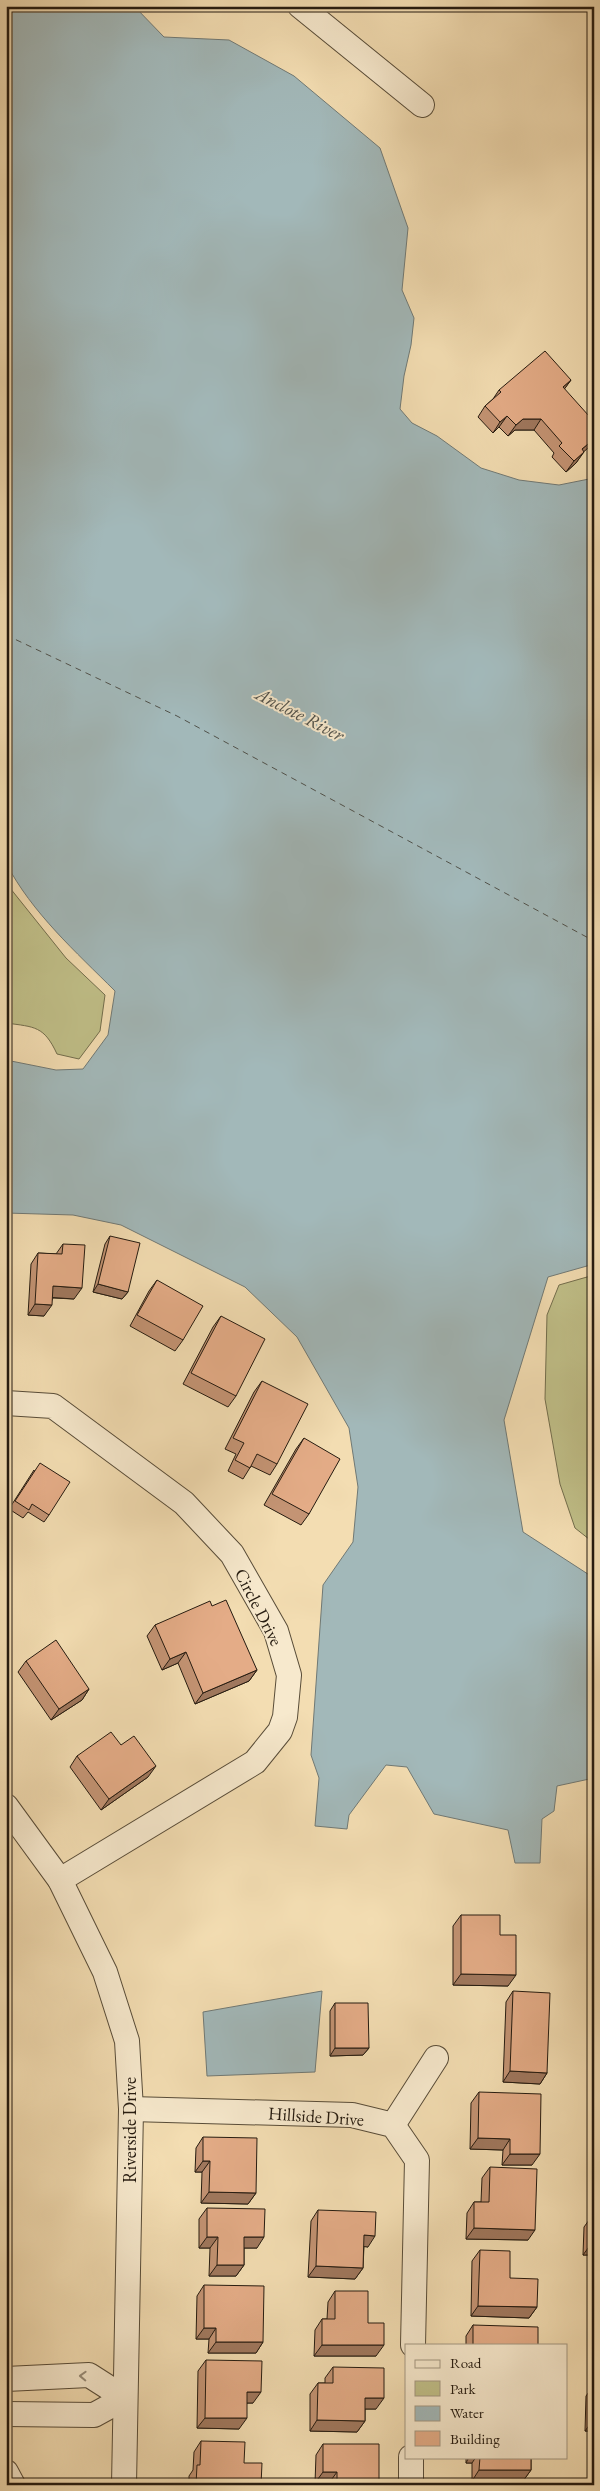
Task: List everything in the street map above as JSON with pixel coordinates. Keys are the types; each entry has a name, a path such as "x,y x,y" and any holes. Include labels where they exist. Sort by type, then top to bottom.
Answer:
{"street":[{"path":"300,6 422,105"},
{"name":"Circle Drive","path":"6,1403 53,1406 184,1503 232,1554 276,1631 289,1675 285,1717 280,1732 255,1762 60,1880"},
{"name":"Riverside Drive","path":"6,1806 60,1880 105,1972 127,2041 131,2109 124,2485"},
{"path":"413,2344 416,2160 394,2125 436,2058"},
{"name":"Hillside Drive","path":"131,2109 352,2115 394,2125"},
{"path":"6,2379 90,2375 126,2398 94,2415 6,2414"},
{"path":"411,2485 412,2458"},
{"path":"6,2472 12,2485"}],"green space":[{"path":"6,883 66,958 105,995 100,1031 79,1059 57,1054 48,1038 38,1030 6,1023"},
{"path":"594,1275 594,1543 575,1528 560,1484 545,1399 547,1315 559,1285"}],"water":[{"name":"Anclote River","path":"6,6 134,6 164,37 229,40 294,76 380,148 408,228 402,290 414,318 400,409 412,423 437,436 481,468 519,480 559,485 594,478 594,1264 548,1277 504,1420 523,1532 594,1578 594,1778 557,1786 554,1811 542,1819 540,1863 515,1863 508,1830 434,1814 407,1767 386,1765 349,1815 347,1829 315,1826 319,1778 311,1755 323,1585 353,1542 358,1487 349,1428 297,1337 245,1287 121,1225 73,1215 6,1213 6,1060 56,1070 83,1069 108,1035 115,991 70,947 42,915 29,899 6,863"},
{"path":"322,1991 315,2072 207,2076 203,2012"}],"building":[{"path":"545,351 571,380 563,387 589,416 594,412 594,439 582,449 584,452 574,461 559,446 562,443 541,419 523,419 516,425 507,416 500,422 485,406 501,392 499,390"},
{"path":"110,1236 140,1243 128,1292 98,1284"},
{"path":"63,1244 85,1245 82,1288 53,1286 52,1305 35,1304 38,1253 62,1254"},
{"path":"157,1280 203,1306 183,1340 137,1315"},
{"path":"221,1316 265,1339 236,1396 191,1373"},
{"path":"262,1381 308,1404 277,1464 257,1454 250,1468 235,1460 244,1443 233,1438"},
{"path":"304,1438 340,1459 309,1514 272,1494"},
{"path":"40,1463 70,1482 49,1515 32,1504 29,1510 15,1501"},
{"path":"226,1600 257,1670 203,1693 186,1652 170,1659 155,1625 210,1601 212,1606"},
{"path":"56,1640 89,1689 59,1709 26,1661"},
{"path":"111,1732 121,1745 134,1736 156,1766 109,1799 77,1756"},
{"path":"461,1915 500,1915 500,1935 516,1935 516,1975 461,1974"},
{"path":"513,1991 550,1993 547,2073 510,2071"},
{"path":"335,2003 368,2003 369,2048 335,2048"},
{"path":"479,2092 541,2094 540,2154 510,2154 510,2139 478,2138"},
{"path":"203,2137 257,2138 256,2193 209,2192 210,2161 203,2161"},
{"path":"490,2167 537,2169 535,2230 474,2228 474,2202 489,2202"},
{"path":"207,2208 265,2209 264,2237 244,2237 244,2265 217,2265 218,2237 207,2237"},
{"path":"318,2210 376,2212 375,2236 364,2235 363,2268 316,2266"},
{"path":"592,2216 594,2216 594,2244 591,2244"},
{"path":"480,2250 510,2251 510,2278 538,2279 537,2307 478,2306"},
{"path":"204,2285 264,2286 263,2342 216,2342 216,2328 204,2328"},
{"path":"335,2291 368,2291 368,2323 384,2323 384,2345 322,2345 322,2319 335,2319"},
{"path":"473,2325 538,2327 538,2344 473,2344"},
{"path":"206,2360 262,2361 261,2392 247,2392 247,2418 205,2418"},
{"path":"333,2367 384,2368 384,2398 365,2398 365,2421 317,2420 318,2383 333,2383"},
{"path":"201,2441 245,2442 244,2463 262,2463 261,2485 196,2485 197,2465 200,2465"},
{"path":"323,2444 379,2444 379,2485 337,2485 337,2472 323,2472"},
{"path":"480,2458 531,2458 531,2470 479,2470"}],"ferry route":[{"path":"6,635 177,716 594,941"}]}
